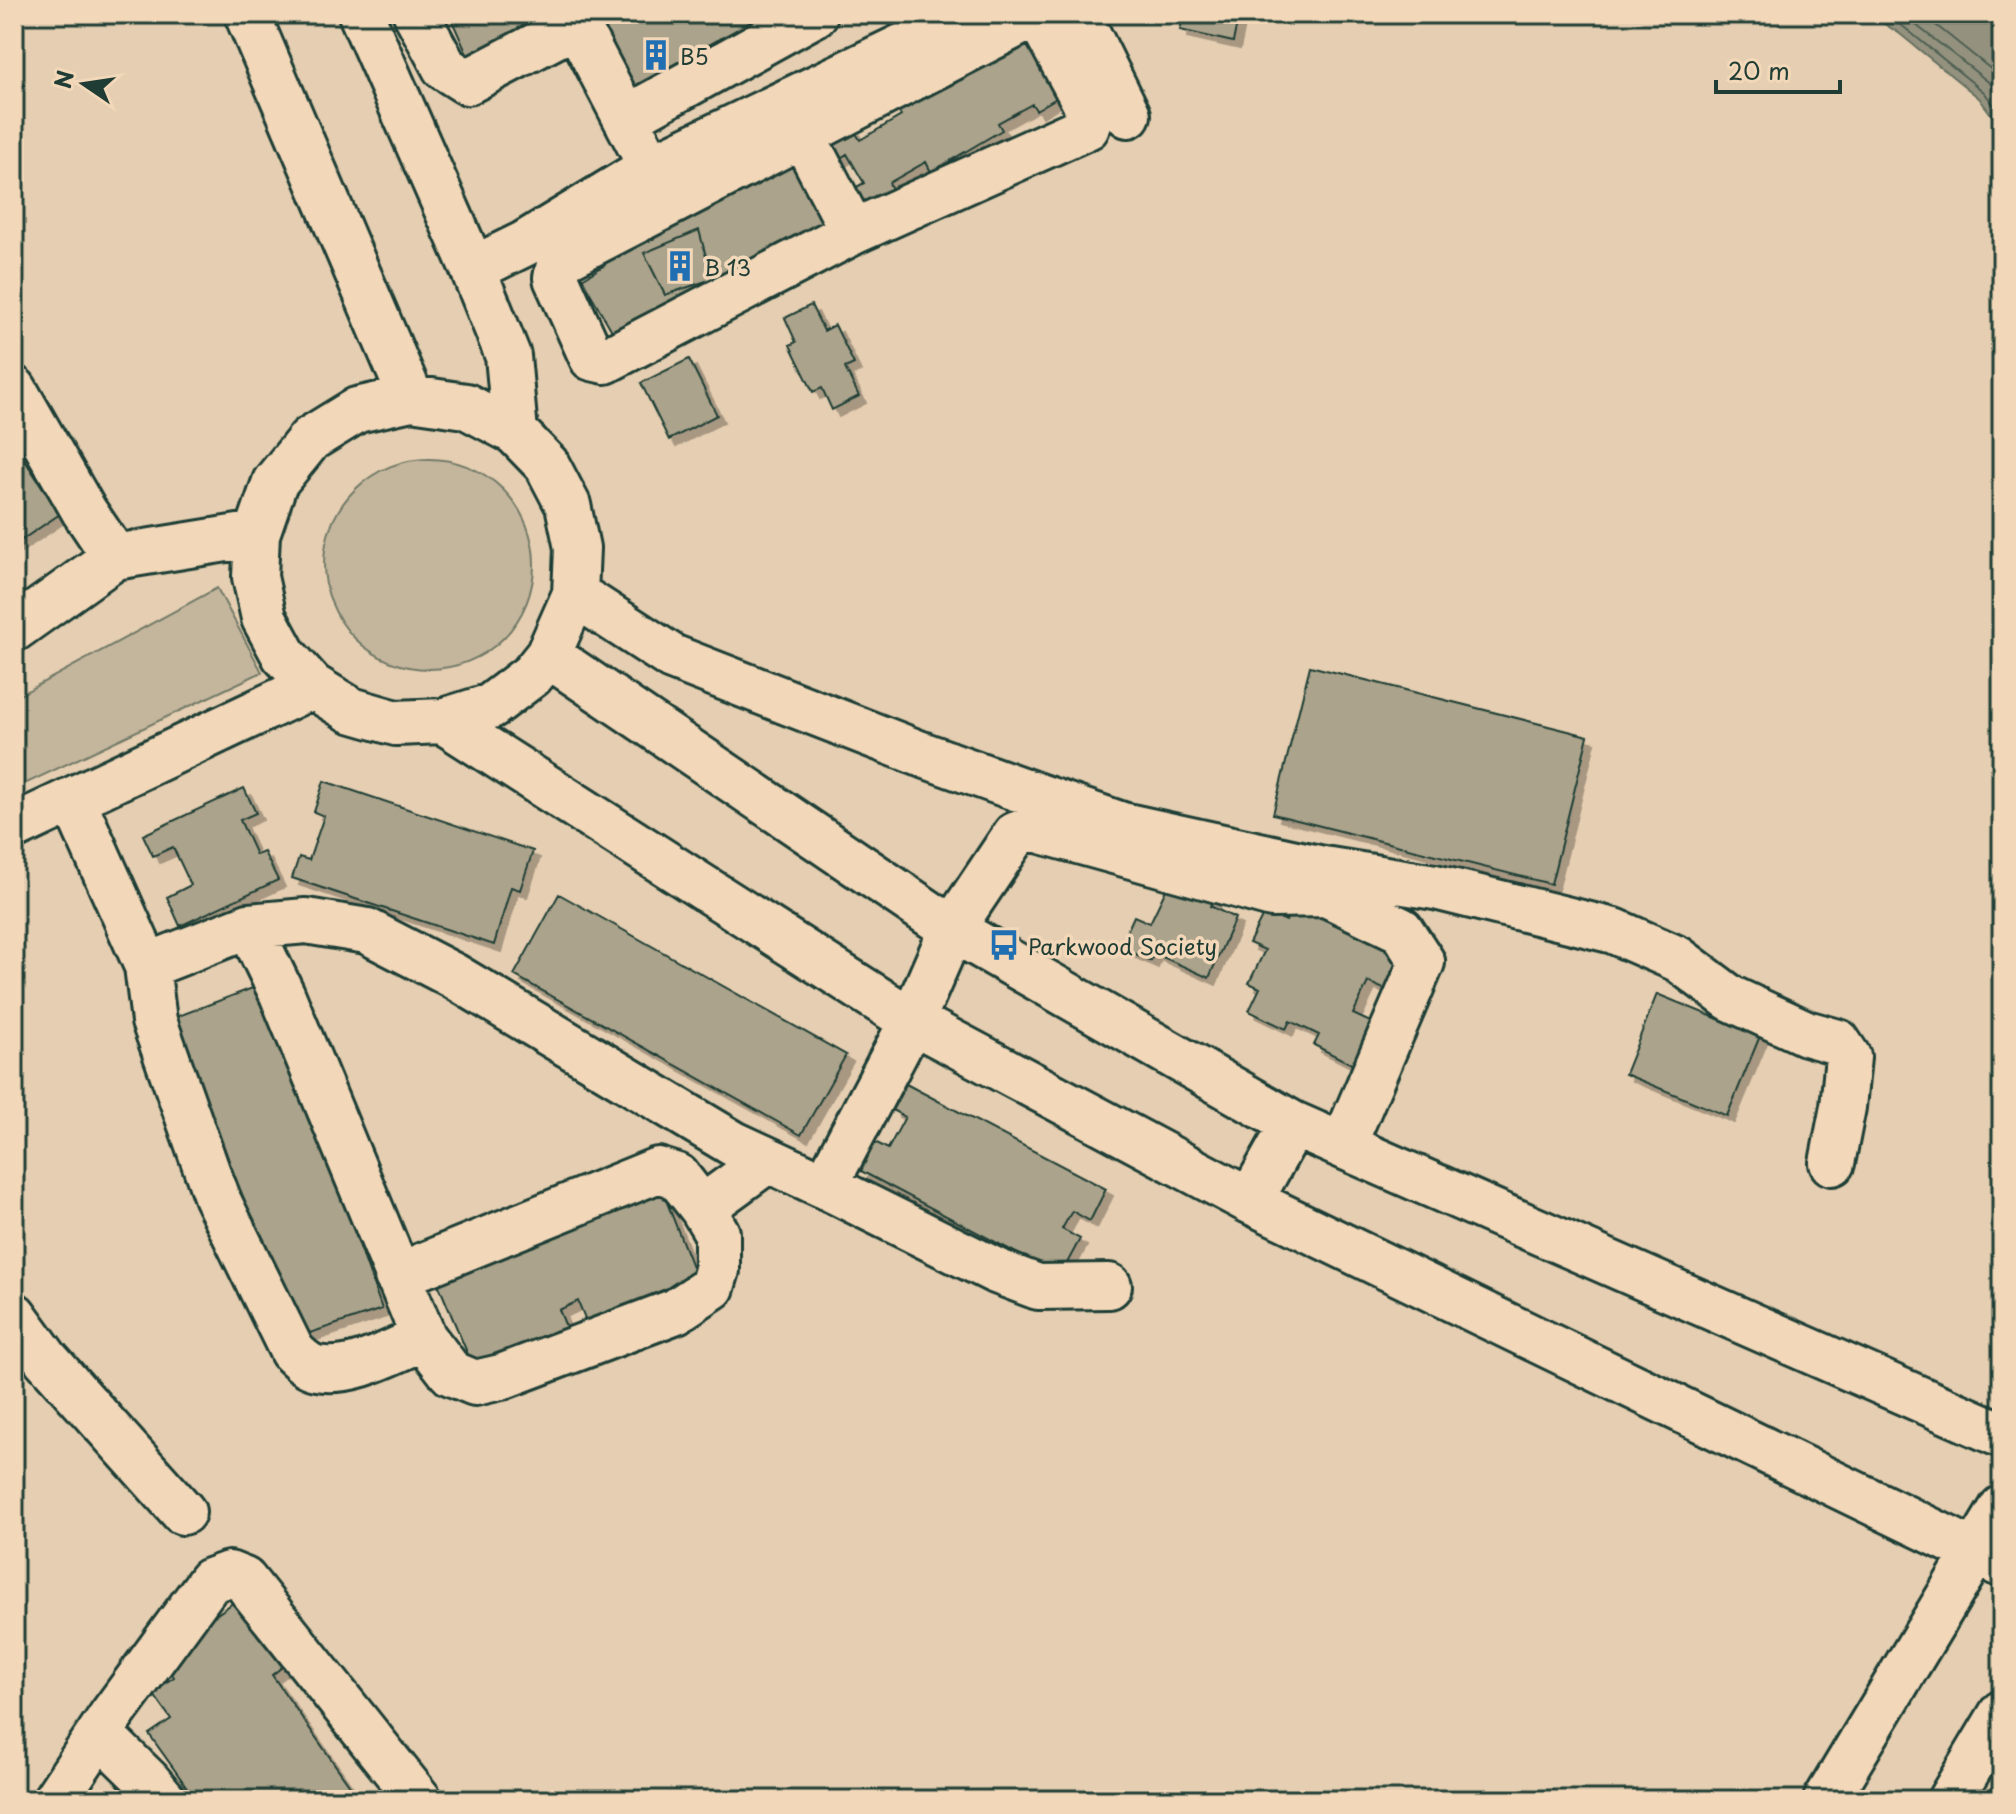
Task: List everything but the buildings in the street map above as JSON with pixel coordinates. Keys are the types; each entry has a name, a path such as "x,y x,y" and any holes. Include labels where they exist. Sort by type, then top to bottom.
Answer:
{"street":[{"path":"247,14 411,398"},
{"path":"361,14 508,356 515,432"},
{"path":"416,14 445,68 467,82 576,24 651,167"},
{"path":"626,118 815,14"},
{"path":"1078,14 1128,115"},
{"path":"473,269 524,244 651,167 794,119 1027,19 1041,21 1091,114 1087,127 853,232 605,361 592,358 556,278 560,260 794,119 945,19"},
{"path":"794,119 853,232"},
{"path":"14,389 84,511 115,557"},
{"path":"411,398 466,406 515,432 547,465 568,505 577,548 575,594 548,655 532,675 491,706 443,721 396,723 351,710 312,686 284,655 264,618 255,577 257,534 275,482 310,439 357,410 411,398"},
{"path":"14,629 115,557 257,534"},
{"path":"575,594 672,657 921,754 1122,825 1323,869 1435,887 1614,931 1665,953 1678,959 1730,998 1806,1033 1838,1042 1848,1057 1843,1107 1832,1163"},
{"path":"548,655 952,929 1293,1124 2002,1435"},
{"path":"14,827 312,686"},
{"path":"443,721 912,1021 1250,1201 1989,1558"},
{"path":"73,800 147,966 154,1021 216,1196 292,1351 318,1368 349,1369 424,1338"},
{"path":"825,1186 912,1021 952,929 1015,835 1031,828 1272,895 1326,894 1401,930 1422,962 1343,1146"},
{"path":"147,966 249,926 306,921 367,931 454,976 734,1144 996,1271 1038,1287 1109,1286"},
{"path":"249,926 282,994 397,1276 424,1338 451,1373 475,1383 501,1377 676,1311 712,1287 717,1270 717,1233 677,1176 658,1170 397,1276"},
{"path":"1250,1201 1293,1124"},
{"path":"702,1208 768,1160"},
{"path":"14,1315 46,1359 183,1512"},
{"path":"1826,1800 1989,1558 2002,1508"},
{"path":"55,1800 111,1716 210,1581 229,1574 244,1580 419,1800"},
{"path":"1950,1800 2002,1713"},
{"path":"100,1734 164,1800"}],"shaded area":[{"path":"429,459 469,467 488,476 504,489 517,505 526,524 534,564 526,604 517,623 504,639 488,652 469,661 429,669 389,661 370,652 354,639 341,623 332,604 324,564 332,524 341,505 354,489 370,476 389,467"},
{"path":"217,588 262,672 14,789 14,698"}],"water":[{"path":"1869,14 1997,14 2002,20 2002,129 1979,98 1900,34"}],"place":[{"name":"B5","path":"656,55"},
{"name":"B 13","path":"680,266"},
{"name":"Parkwood Society","path":"1004,945"}]}
